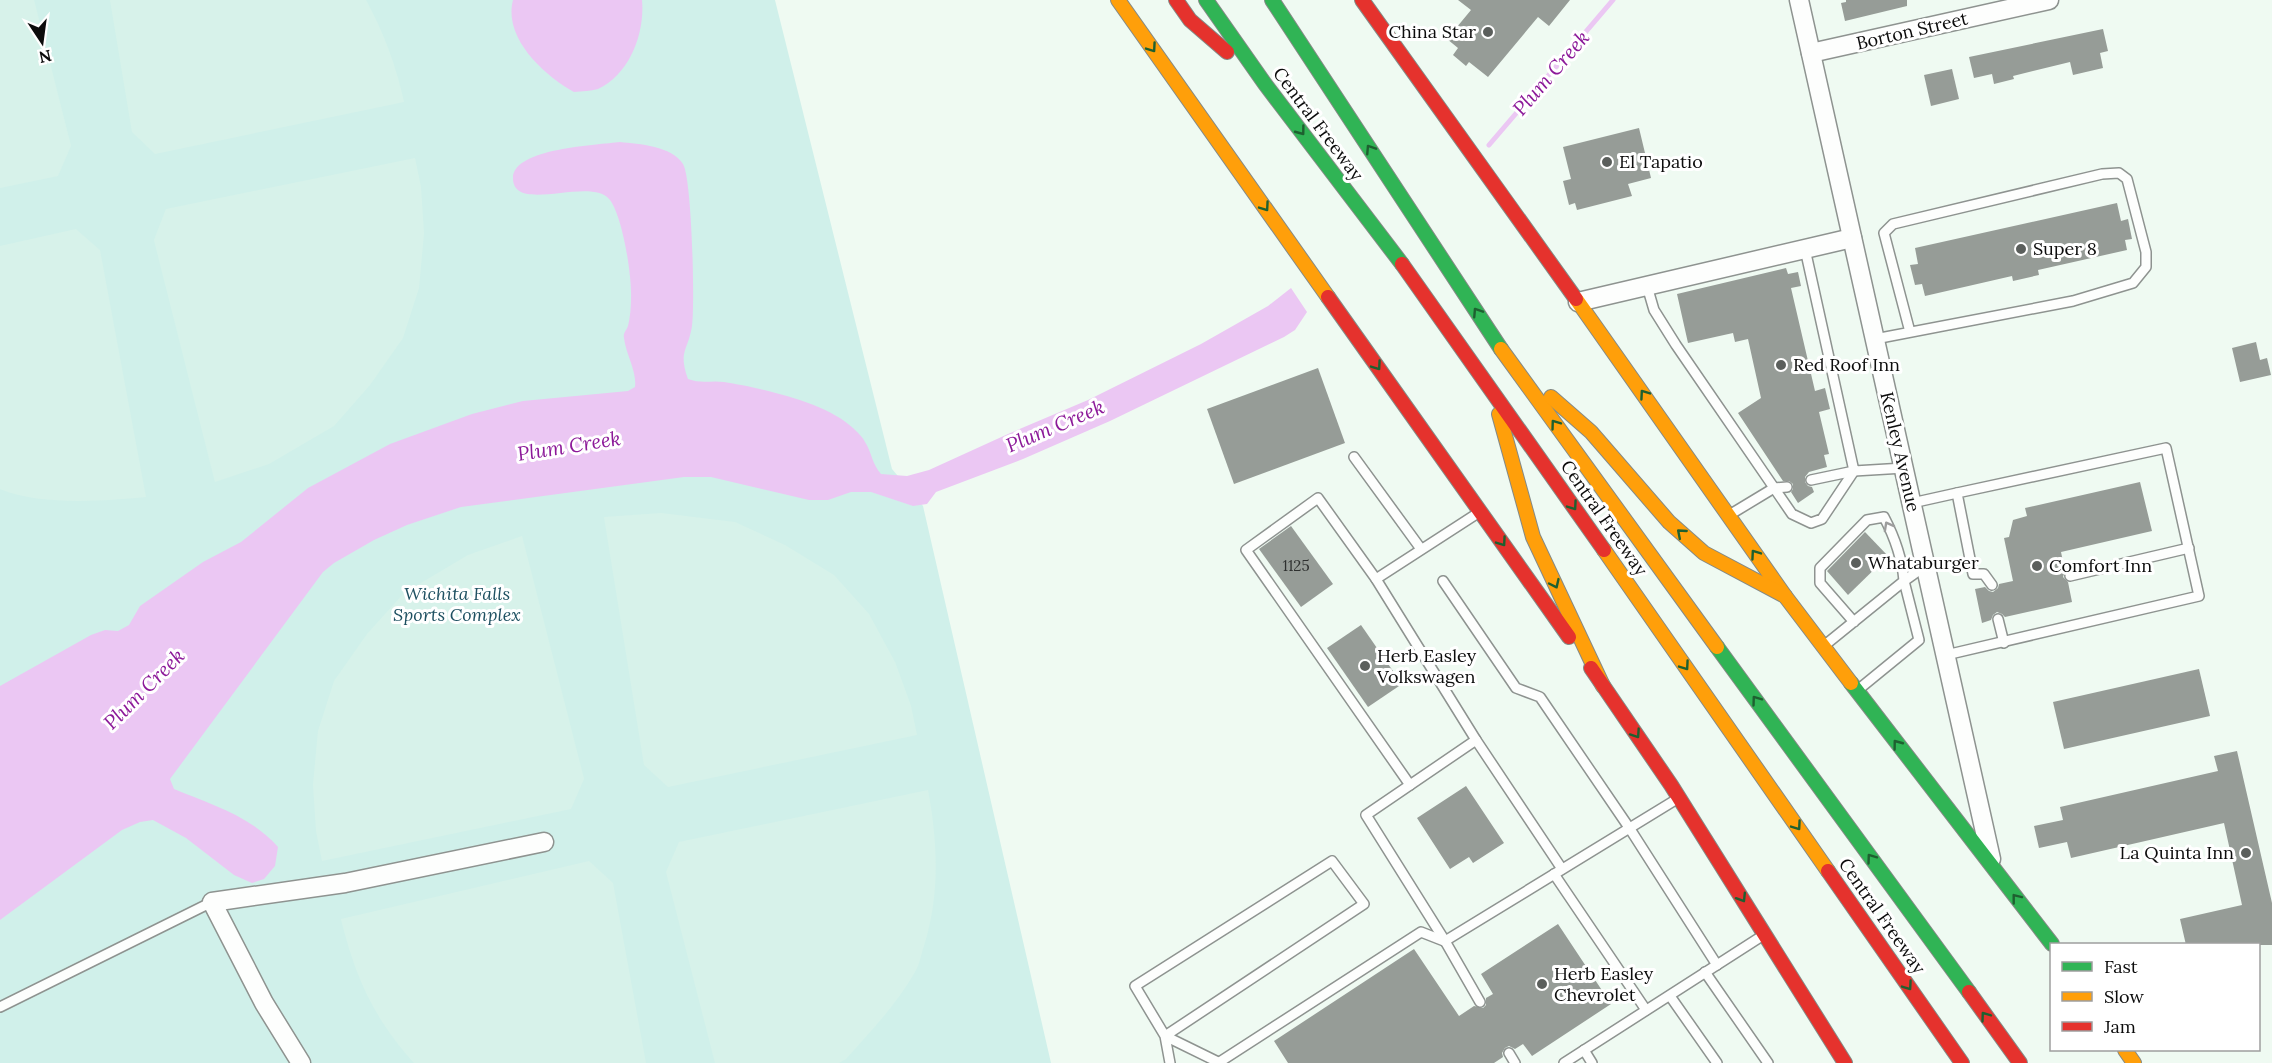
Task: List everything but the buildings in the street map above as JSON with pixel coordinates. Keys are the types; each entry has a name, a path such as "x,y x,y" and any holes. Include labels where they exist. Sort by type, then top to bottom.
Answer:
{"main road":[{"path":"1118,0 1604,686 1679,798 1845,1063"},
{"path":"1176,0 1190,20 1265,84"},
{"name":"Central Freeway","path":"1206,0 1265,84 1421,288 1962,1063"},
{"name":"Central Freeway","path":"1272,0 1509,361 2020,1063"},
{"path":"1362,0 1785,596 2050,943"},
{"path":"1509,361 1591,432 1669,522 1704,552 1785,596"},
{"path":"1492,389 1533,537 1604,686"}],"street":[{"name":"Kenley Avenue","path":"1799,0 1994,869"},
{"name":"Borton Street","path":"1811,54 2049,0"},
{"path":"1578,302 1852,238"},
{"path":"301,1063 264,1003 212,902 345,883 544,842"}],"lane":[{"path":"1875,339 2073,301 2133,283 2146,267 2146,252 2127,179 2119,173 2102,174 1893,224 1884,233 1910,332"},
{"path":"1647,285 1654,310 1774,488 1792,514 1811,523 1822,519 1854,471 1804,249"},
{"path":"1912,503 2166,448 2199,596 1946,656"},
{"path":"1354,458 1421,549"},
{"path":"1811,480 1854,471 1904,468"},
{"path":"1728,515 1774,488 1787,487"},
{"path":"1957,494 1973,574 1984,574 1992,585"},
{"path":"1410,785 1246,550 1318,498 1376,579 1558,872 1647,1010"},
{"path":"1376,579 1480,511"},
{"path":"1854,622 1820,583 1820,568 1867,520 1884,517 1895,538 1902,561 1904,581 1919,640 1857,691"},
{"path":"2070,576 2188,548"},
{"path":"1823,646 1925,566"},
{"path":"1443,581 1516,688 1540,697 1630,829 1717,965"},
{"path":"1998,619 2004,643"},
{"path":"1476,740 1366,815 1480,1002"},
{"path":"1444,941 1679,798"},
{"path":"1165,1036 1364,904 1332,861 1136,986 1165,1036 1170,1063"},
{"path":"0,1007 212,902"},
{"path":"1165,1036 1218,1062 1421,932 1444,941"},
{"path":"1564,1063 1764,934"},
{"path":"1705,972 1768,1063"},
{"path":"1670,996 1717,1063"},
{"path":"1584,1050 1592,1063"},
{"path":"1509,1053 1515,1063"}],"green space":[{"name":"Wichita Falls Sports Complex","path":"0,0 775,0 892,469 923,506 1051,1063 0,1063"},
{"path":"0,0 34,0 71,146 58,176 0,188"},
{"path":"110,0 366,0 389,50 404,102 155,154 132,132"},
{"path":"415,158 421,187 424,233 419,288 403,338 370,385 334,426 269,464 215,482 154,240 166,209"},
{"path":"76,229 100,250 146,497 91,501 53,500 34,498 0,489 0,246"},
{"path":"661,513 735,522 785,545 834,575 869,614 895,662 911,706 917,735 668,787 644,765 604,517"},
{"path":"522,536 584,779 571,809 322,861 316,831 313,785 318,731 334,681 367,634 404,593 468,555"},
{"path":"928,790 934,830 936,869 933,908 918,966 892,1006 846,1059 839,1063 715,1063 666,872 679,842"},
{"path":"589,861 613,883 646,1063 414,1063 388,1030 368,996 353,960 341,919"}],"water":[{"path":"513,0 642,0 638,39 627,63 609,82 598,89 574,92 550,76 528,54 514,28"},
{"path":"620,142 654,147 671,153 683,164 686,174 691,216 693,294 692,326 684,357 688,379 756,388 827,411 841,419 861,436 881,474 907,476 929,470 1088,400 1201,344 1268,306 1291,288 1307,312 1295,330 1284,337 1110,421 1023,459 936,492 927,504 913,506 871,492 851,492 828,500 809,500 711,477 684,477 461,507 407,525 374,540 323,572 170,779 174,789 243,819 278,847 275,866 264,879 252,883 234,875 186,838 153,820 140,822 122,830 0,920 0,686 91,635 105,630 118,631 129,625 140,606 203,562 241,542 308,488 390,444 472,414 523,401 628,391 635,387 624,336 630,316 631,288 623,233 615,208 610,200 601,193 587,191 526,194 516,189 513,178 517,168 527,160 541,154"}],"waterway":[{"name":"Plum Creek","path":"1489,145 1613,0"}],"traffic: fast":[{"path":"1206,0 1265,84 1402,264"},
{"path":"1272,0 1501,349"},
{"path":"1717,647 1969,992"},
{"path":"1851,683 2051,943"}],"traffic: slow":[{"path":"1118,0 1328,297"},
{"path":"1576,299 1785,596 1851,683"},
{"path":"1501,349 1717,647"},
{"path":"1551,397 1591,432 1669,522 1704,553 1785,596"},
{"path":"1499,414 1533,537 1603,686"},
{"path":"1604,550 1828,871"},
{"path":"2126,1051 2134,1063"}],"traffic: jam":[{"path":"1176,0 1190,20 1227,52"},
{"path":"1362,0 1576,299"},
{"path":"1402,264 1604,550"},
{"path":"1328,297 1569,637"},
{"path":"1591,668 1671,785 1845,1063"},
{"path":"1828,871 1962,1063"},
{"path":"1969,992 2020,1063"}],"place":[{"name":"China Star","path":"1488,32"},
{"name":"El Tapatio","path":"1607,162"},
{"name":"Super 8","path":"2021,249"},
{"name":"Red Roof Inn","path":"1781,365"},
{"name":"Whataburger","path":"1856,563"},
{"name":"Comfort Inn","path":"2037,566"},
{"name":"Herb Easley Volkswagen","path":"1365,666"},
{"name":"La Quinta Inn","path":"2246,853"},
{"name":"Herb Easley Chevrolet","path":"1542,984"}]}
